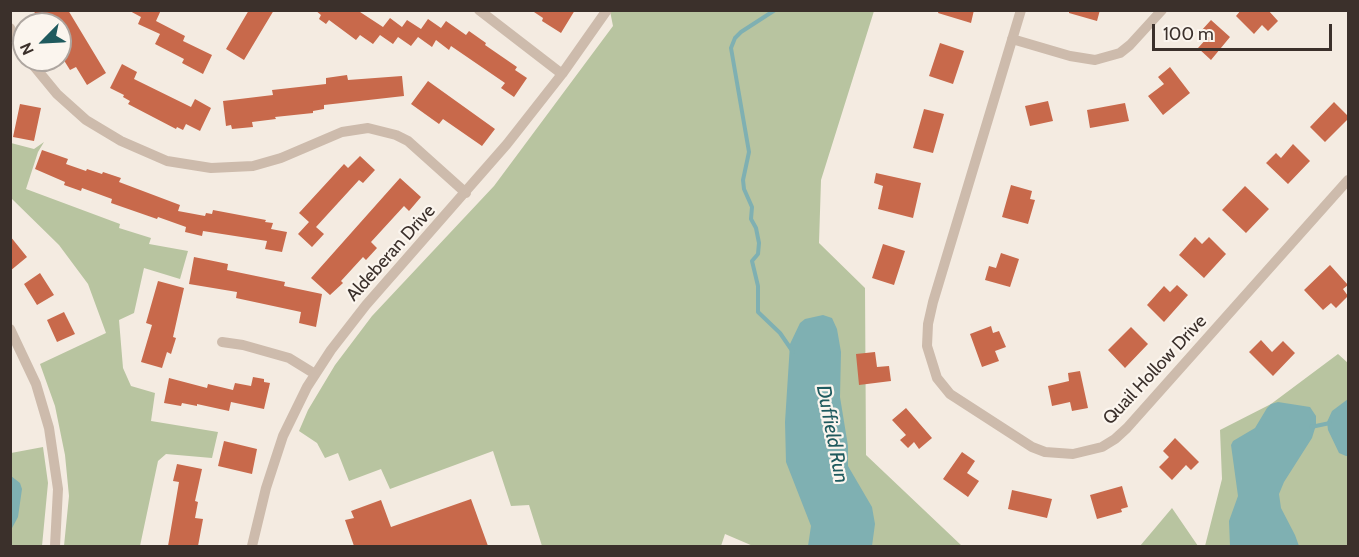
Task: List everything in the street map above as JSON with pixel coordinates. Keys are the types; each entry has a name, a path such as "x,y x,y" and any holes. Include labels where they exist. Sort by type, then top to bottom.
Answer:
{"street":[{"path":"479,10 562,74"},
{"name":"Aldeberan Drive","path":"252,546 266,488 284,436 315,374 360,312 466,193 562,74 607,10"},
{"name":"Quail Hollow Drive","path":"1021,10 930,313 927,345 937,378 950,394 1032,447 1045,452 1073,454 1102,447 1115,439 1128,428 1348,180"},
{"path":"1012,39 1070,57 1095,60 1120,53 1162,10"},
{"path":"40,72 57,94 86,120 121,141 167,161 212,168 253,166 281,158 342,132 368,128 396,135 408,141 466,193"},
{"path":"10,330 36,384 49,428 58,489 55,546"},
{"path":"222,342 243,345 282,356 315,374"}],"green space":[{"path":"610,11 874,11 821,180 819,243 865,288 866,455 962,546 753,546 725,534 721,546 542,546 529,505 511,506 493,451 390,489 381,469 349,481 338,453 325,458 317,443 299,431 308,410 335,365 372,316 494,186 613,26"},
{"path":"44,142 38,152 26,189 120,224 119,228 151,238 149,244 188,251 180,279 144,268 134,313 119,320 123,368 131,386 155,393 151,421 218,432 212,458 166,454 158,461 140,546 64,546 69,496 65,455 55,406 40,364 106,333 88,284 59,245 11,198 11,143 34,149"},
{"path":"1338,354 1348,363 1348,546 1205,546 1222,479 1220,430 1271,404"},
{"path":"43,447 48,483 42,546 11,546 11,453"},
{"path":"1172,508 1198,546 1140,546"}],"water":[{"path":"823,315 832,318 837,329 841,352 840,397 848,446 848,466 872,507 875,524 872,546 808,546 811,526 786,462 785,422 790,344 800,323 805,319"},
{"path":"1348,399 1348,456 1346,456 1339,453 1328,430 1327,422 1332,411"},
{"path":"1278,402 1310,407 1316,416 1312,438 1279,494 1281,508 1299,546 1230,546 1229,521 1238,496 1231,445 1233,441 1255,428 1267,408"},
{"path":"11,476 20,483 22,489 18,517 11,530"}],"building":[{"path":"33,10 68,10 69,12 34,12"},
{"path":"128,10 161,10 156,21 185,36 183,41 212,55 203,74 182,63 184,59 155,44 160,34 138,24 141,17"},
{"path":"249,10 274,10 244,60 226,49"},
{"path":"315,10 357,10 383,27 390,18 402,27 407,20 421,29 428,19 441,28 446,21 466,35 469,31 517,67 515,70 527,78 514,97 501,88 505,83 451,46 449,50 436,40 432,47 418,37 411,46 398,37 393,44 380,35 373,44 360,35 356,40 329,20 326,24 319,19 321,15"},
{"path":"531,10 575,10 561,33 542,21 543,18"},
{"path":"939,10 974,10 971,23 938,13"},
{"path":"1069,10 1100,10 1097,21 1069,13"},
{"path":"1241,10 1268,10 1278,21 1268,31 1262,25 1254,34 1236,16"},
{"path":"72,17 106,73 87,85 76,67 72,69"},
{"path":"1211,20 1230,37 1211,60 1198,48 1208,37 1201,31"},
{"path":"940,43 964,51 953,84 929,76"},
{"path":"122,64 137,72 134,79 191,107 195,99 211,108 200,131 186,124 183,130 177,127 176,129 128,104 130,101 123,97 124,95 110,88"},
{"path":"1170,67 1190,93 1163,115 1148,96 1164,84 1158,77"},
{"path":"347,75 348,80 402,76 404,96 324,105 324,109 313,111 313,113 252,122 253,127 232,129 231,125 226,126 223,101 273,95 272,90 326,84 326,78"},
{"path":"428,81 495,129 482,146 443,119 439,124 411,104"},
{"path":"1048,101 1053,121 1030,126 1025,106"},
{"path":"1334,102 1348,116 1348,119 1325,142 1310,127"},
{"path":"1125,103 1129,121 1090,128 1087,110"},
{"path":"20,104 41,108 34,141 13,137"},
{"path":"924,109 944,114 933,153 913,148"},
{"path":"1293,144 1310,161 1288,184 1266,163 1276,153 1281,158"},
{"path":"42,150 68,159 66,164 86,171 87,169 102,174 103,172 121,178 119,182 180,205 178,211 205,216 206,213 212,214 213,210 266,220 265,222 273,223 271,229 287,232 282,252 265,249 267,241 203,231 202,236 185,232 186,227 111,203 112,199 82,188 81,191 64,185 65,182 35,169"},
{"path":"360,156 375,170 363,183 359,180 316,227 324,234 312,247 298,234 309,222 299,213 344,164 348,168"},
{"path":"876,173 921,183 913,218 878,209 883,186 874,183"},
{"path":"400,178 421,197 409,211 404,206 371,242 377,248 366,260 363,257 341,281 343,283 330,295 311,278"},
{"path":"1011,185 1032,191 1030,199 1035,200 1028,224 1002,217"},
{"path":"1245,186 1269,209 1246,233 1222,210"},
{"path":"10,236 27,257 10,271"},
{"path":"1195,237 1202,244 1209,237 1226,254 1204,278 1179,255"},
{"path":"883,244 905,251 894,285 872,278"},
{"path":"1001,253 1019,259 1010,287 985,280 989,266 996,268"},
{"path":"194,257 228,264 227,270 285,282 284,286 322,294 316,327 299,323 301,312 236,298 237,292 189,284"},
{"path":"1330,265 1348,285 1343,289 1348,296 1336,308 1331,303 1323,310 1304,290"},
{"path":"40,273 54,295 37,305 24,284"},
{"path":"158,281 184,288 173,337 176,338 171,354 167,352 162,368 141,362 152,325 146,323"},
{"path":"1177,285 1188,295 1164,322 1147,305 1164,286 1170,292"},
{"path":"64,312 75,334 57,342 47,320"},
{"path":"991,326 993,333 999,331 1006,347 995,351 999,361 982,367 970,334"},
{"path":"1131,327 1148,344 1125,368 1108,350"},
{"path":"1261,340 1272,352 1283,341 1295,353 1273,376 1249,352"},
{"path":"875,352 877,367 889,366 891,381 859,385 856,354"},
{"path":"1080,371 1088,408 1072,411 1070,402 1052,406 1048,386 1069,381 1068,373"},
{"path":"253,377 270,383 264,409 231,402 229,411 197,404 197,406 182,403 181,406 164,403 169,378 207,388 208,384 233,390 235,383 251,386"},
{"path":"906,408 932,438 919,449 914,442 908,448 900,440 906,435 892,420"},
{"path":"1175,438 1199,462 1191,470 1186,465 1172,480 1159,467 1169,457 1163,451"},
{"path":"224,441 257,449 252,474 218,466"},
{"path":"962,452 975,461 967,473 979,481 968,497 943,479"},
{"path":"177,464 202,469 195,501 198,502 195,518 203,519 198,546 168,546 179,482 173,481"},
{"path":"1122,486 1128,507 1121,509 1122,512 1097,519 1090,495"},
{"path":"1012,490 1052,499 1047,518 1008,509"},
{"path":"471,499 488,546 354,546 345,520 354,518 351,511 381,500 391,527"}],"waterway":[{"name":"Duffield Run","path":"775,10 741,32 735,38 731,48 749,152 743,180 744,189 752,207 751,219 756,228 759,243 758,254 752,261 758,286 758,312 780,333 793,352"},
{"path":"1311,427 1330,423"}]}
